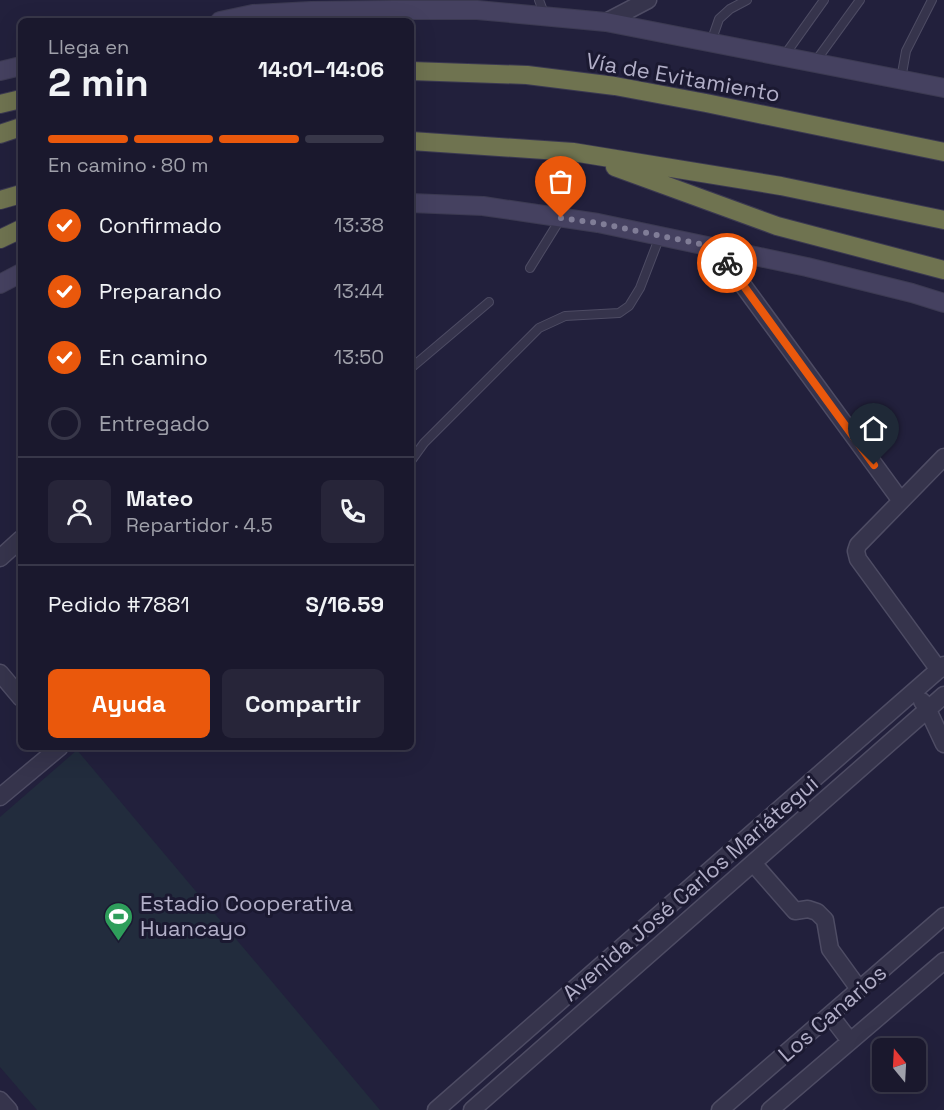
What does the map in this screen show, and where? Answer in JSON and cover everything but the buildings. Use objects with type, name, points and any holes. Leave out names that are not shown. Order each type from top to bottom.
[{"type":"highway","name":"Vía de Evitamiento","points":[[414,71],[527,75],[615,86],[944,152]]},
{"type":"highway","points":[[0,104],[18,100]]},
{"type":"highway","points":[[0,134],[18,128]]},
{"type":"highway","points":[[414,141],[573,152],[781,186],[944,220]]},
{"type":"highway","points":[[573,152],[777,226],[944,270]]},
{"type":"highway","points":[[0,200],[18,195]]},
{"type":"highway","points":[[0,239],[18,230]]},
{"type":"street","points":[[606,22],[637,3]]},
{"type":"street","points":[[234,18],[253,14],[390,5],[477,10],[542,8],[944,88]]},
{"type":"street","points":[[0,71],[18,67]]},
{"type":"street","points":[[414,203],[483,206],[598,223],[817,269],[944,303]]},
{"type":"street","points":[[715,247],[901,501]]},
{"type":"street","points":[[0,284],[18,275]]},
{"type":"street","points":[[941,668],[858,559],[856,551],[858,545],[944,457]]},
{"type":"street","points":[[0,558],[18,541]]},
{"type":"street","name":"Avenida José Carlos Mariátegui","points":[[436,1110],[941,668]]},
{"type":"street","points":[[0,673],[18,694]]},
{"type":"street","points":[[915,691],[928,710],[944,744]]},
{"type":"street","name":"Avenida José Carlos Mariátegui","points":[[472,1110],[944,695]]},
{"type":"street","points":[[0,797],[56,750]]},
{"type":"street","points":[[753,863],[795,911],[808,909],[817,912],[825,920],[830,949],[859,989]]},
{"type":"street","name":"Los Canarios","points":[[720,1110],[944,916]]},
{"type":"street","points":[[770,1110],[944,961]]},
{"type":"street","points":[[830,1015],[850,1041]]},
{"type":"street","points":[[0,1100],[9,1110]]},
{"type":"lane","points":[[711,42],[718,19],[747,0]]},
{"type":"lane","points":[[784,57],[824,0]]},
{"type":"lane","points":[[815,63],[860,0]]},
{"type":"lane","points":[[901,79],[906,51],[932,0]]},
{"type":"lane","points":[[530,268],[561,218]]},
{"type":"lane","points":[[414,457],[424,442],[539,328],[565,316],[620,313],[629,306],[640,288],[660,236]]},
{"type":"lane","points":[[414,365],[489,302]]},
{"type":"shaded area","name":"Estadio Cooperativa Huancayo","points":[[77,750],[380,1110],[37,1110],[0,1067],[0,817]]},
{"type":"way so far","points":[[561,218],[598,223],[715,247],[727,263]]},
{"type":"place","name":"Estadio Cooperativa Huancayo","points":[[119,942]]},
{"type":"route","points":[[727,263],[874,465]]}]
